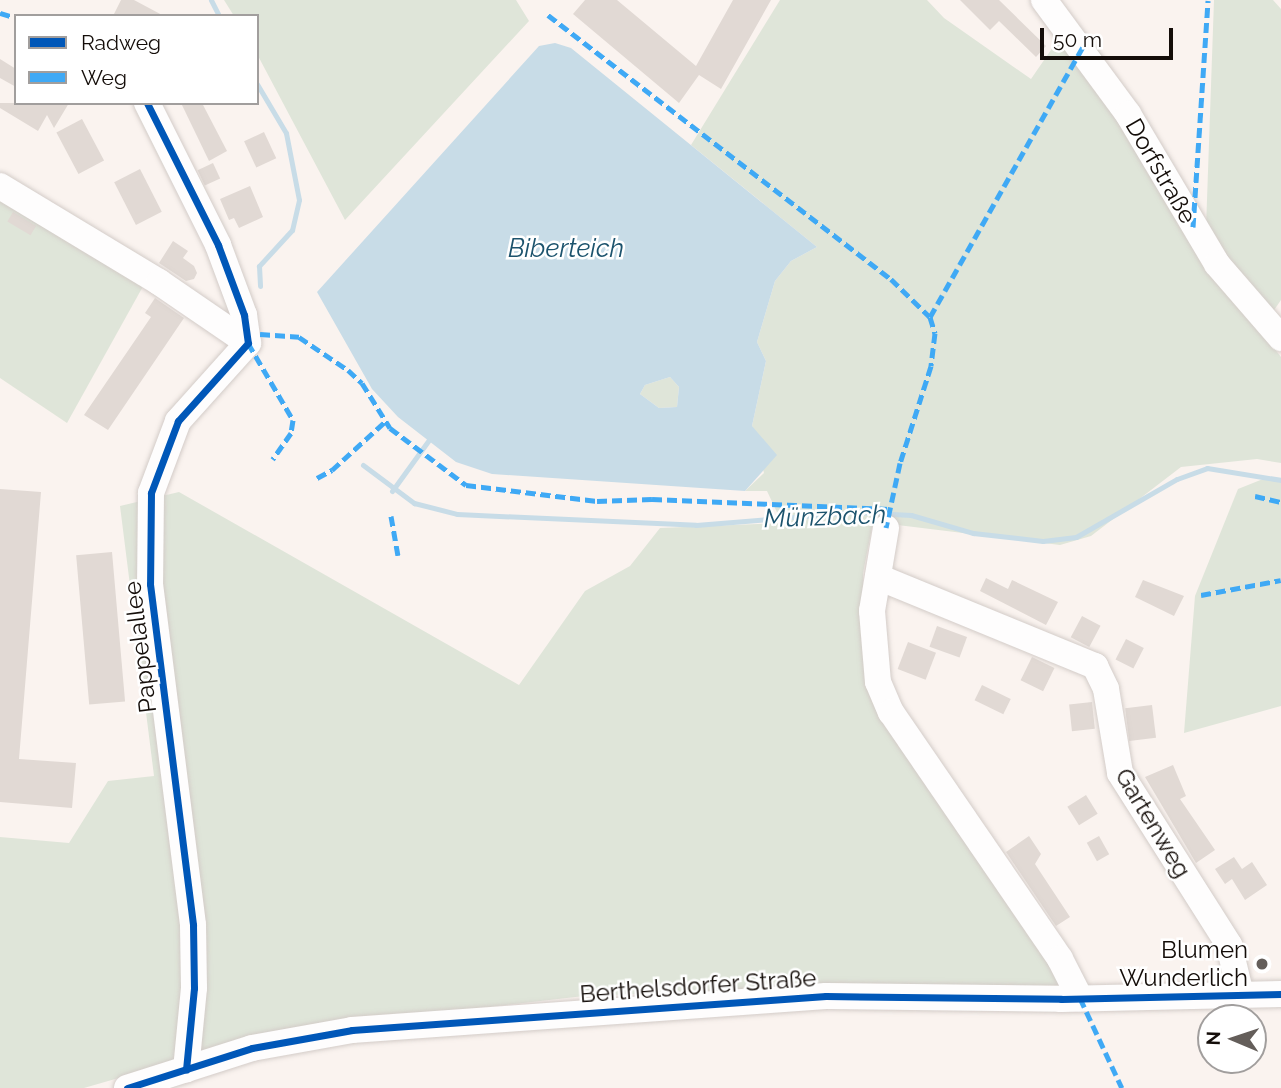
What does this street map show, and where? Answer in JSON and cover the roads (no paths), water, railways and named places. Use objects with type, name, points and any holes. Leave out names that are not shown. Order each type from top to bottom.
[{"type":"street","name":"Dorfstraße","points":[[1044,0],[1128,114],[1237,293],[1281,338]]},
{"type":"street","points":[[148,105],[218,245],[244,316],[248,343]]},
{"type":"street","points":[[0,186],[159,282],[248,343]]},
{"type":"street","name":"Pappelallee","points":[[186,1070],[194,988],[193,925],[150,584],[151,493],[178,421],[248,343]]},
{"type":"street","points":[[886,528],[878,577],[872,648],[878,682],[891,712],[1060,959],[1080,998]]},
{"type":"street","name":"Gartenweg","points":[[878,577],[1095,666],[1106,689],[1120,773],[1229,945],[1241,995]]},
{"type":"street","name":"Berthelsdorfer Straße","points":[[127,1088],[252,1048],[352,1030],[827,996],[1080,998],[1281,994]]},
{"type":"water","name":"Biberteich","points":[[555,43],[571,48],[817,247],[791,261],[775,281],[757,342],[766,361],[752,426],[777,455],[745,491],[492,474],[456,462],[398,417],[372,389],[317,292],[539,46]],"holes":[[[670,377],[679,387],[677,407],[659,408],[640,394],[645,385]]]},
{"type":"waterway","name":"Münzbach","points":[[211,0],[218,14]]},
{"type":"waterway","name":"Münzbach","points":[[259,87],[286,133],[299,200],[292,230],[259,266],[260,286]]},
{"type":"waterway","points":[[392,491],[428,441]]},
{"type":"waterway","name":"Münzbach","points":[[363,465],[414,503],[457,514],[696,525],[854,512],[911,515],[973,533],[1043,541],[1076,537],[1177,479],[1207,468],[1281,480]]},
{"type":"place","name":"Blumen Wunderlich","points":[[1262,964]]}]
